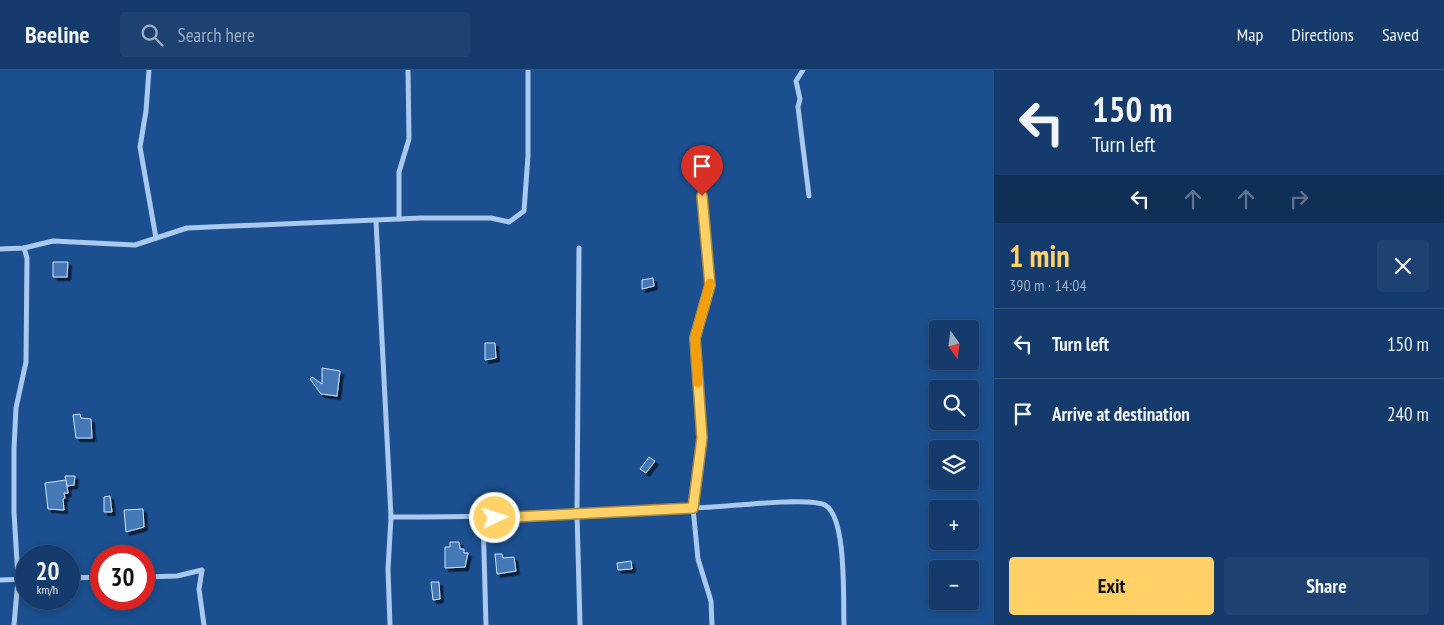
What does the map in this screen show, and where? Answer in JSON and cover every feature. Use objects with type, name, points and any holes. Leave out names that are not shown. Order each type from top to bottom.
[{"type":"street","points":[[149,70],[146,111],[140,147],[156,238]]},
{"type":"street","points":[[399,219],[399,172],[409,139],[408,70]]},
{"type":"street","points":[[0,249],[24,248],[53,240],[135,245],[187,228],[399,219],[491,218],[509,222],[524,211],[528,156],[528,70]]},
{"type":"street","points":[[803,70],[796,81],[800,99],[798,107],[809,196]]},
{"type":"street","points":[[700,178],[710,285],[695,338],[702,438],[693,508],[698,559],[711,601],[712,625]]},
{"type":"street","points":[[376,221],[391,517],[388,569],[390,625]]},
{"type":"street","points":[[16,545],[14,449],[16,408],[26,362],[27,258],[24,248]]},
{"type":"street","points":[[579,248],[577,514],[580,625]]},
{"type":"street","points":[[391,517],[577,514],[760,503],[806,502],[824,505],[834,515],[840,538],[844,625]]},
{"type":"street","points":[[483,517],[486,625]]},
{"type":"street","points":[[155,577],[177,576],[202,570],[200,589],[204,625]]},
{"type":"street","points":[[0,580],[15,579]]},
{"type":"street","points":[[14,625],[15,610]]},
{"type":"building","points":[[53,262],[68,262],[67,277],[53,277]]},
{"type":"building","points":[[653,278],[654,286],[642,289],[642,280]]},
{"type":"building","points":[[485,343],[495,343],[496,358],[485,360]]},
{"type":"building","points":[[322,368],[340,371],[337,396],[321,394],[310,379],[312,377],[322,384]]},
{"type":"building","points":[[80,414],[81,418],[91,419],[92,438],[76,438],[73,415]]},
{"type":"building","points":[[649,457],[655,461],[646,473],[640,469]]},
{"type":"building","points":[[65,476],[75,476],[74,485],[67,486]]},
{"type":"building","points":[[66,480],[68,493],[64,493],[64,510],[48,509],[45,483]]},
{"type":"building","points":[[110,496],[112,512],[104,512],[104,497]]},
{"type":"building","points":[[143,509],[144,527],[126,532],[124,510]]},
{"type":"building","points":[[450,542],[459,542],[460,549],[464,549],[464,553],[468,553],[465,567],[445,568],[445,547],[450,547]]},
{"type":"building","points":[[495,554],[502,554],[503,558],[514,557],[516,571],[497,574]]},
{"type":"building","points":[[631,561],[632,569],[618,570],[617,563]]},
{"type":"building","points":[[431,582],[439,582],[440,599],[433,600]]},
{"type":"slow traffic","points":[[698,383],[695,338],[710,283]]},
{"type":"route","points":[[495,518],[693,508],[702,438],[695,338],[710,285],[702,196]]}]
